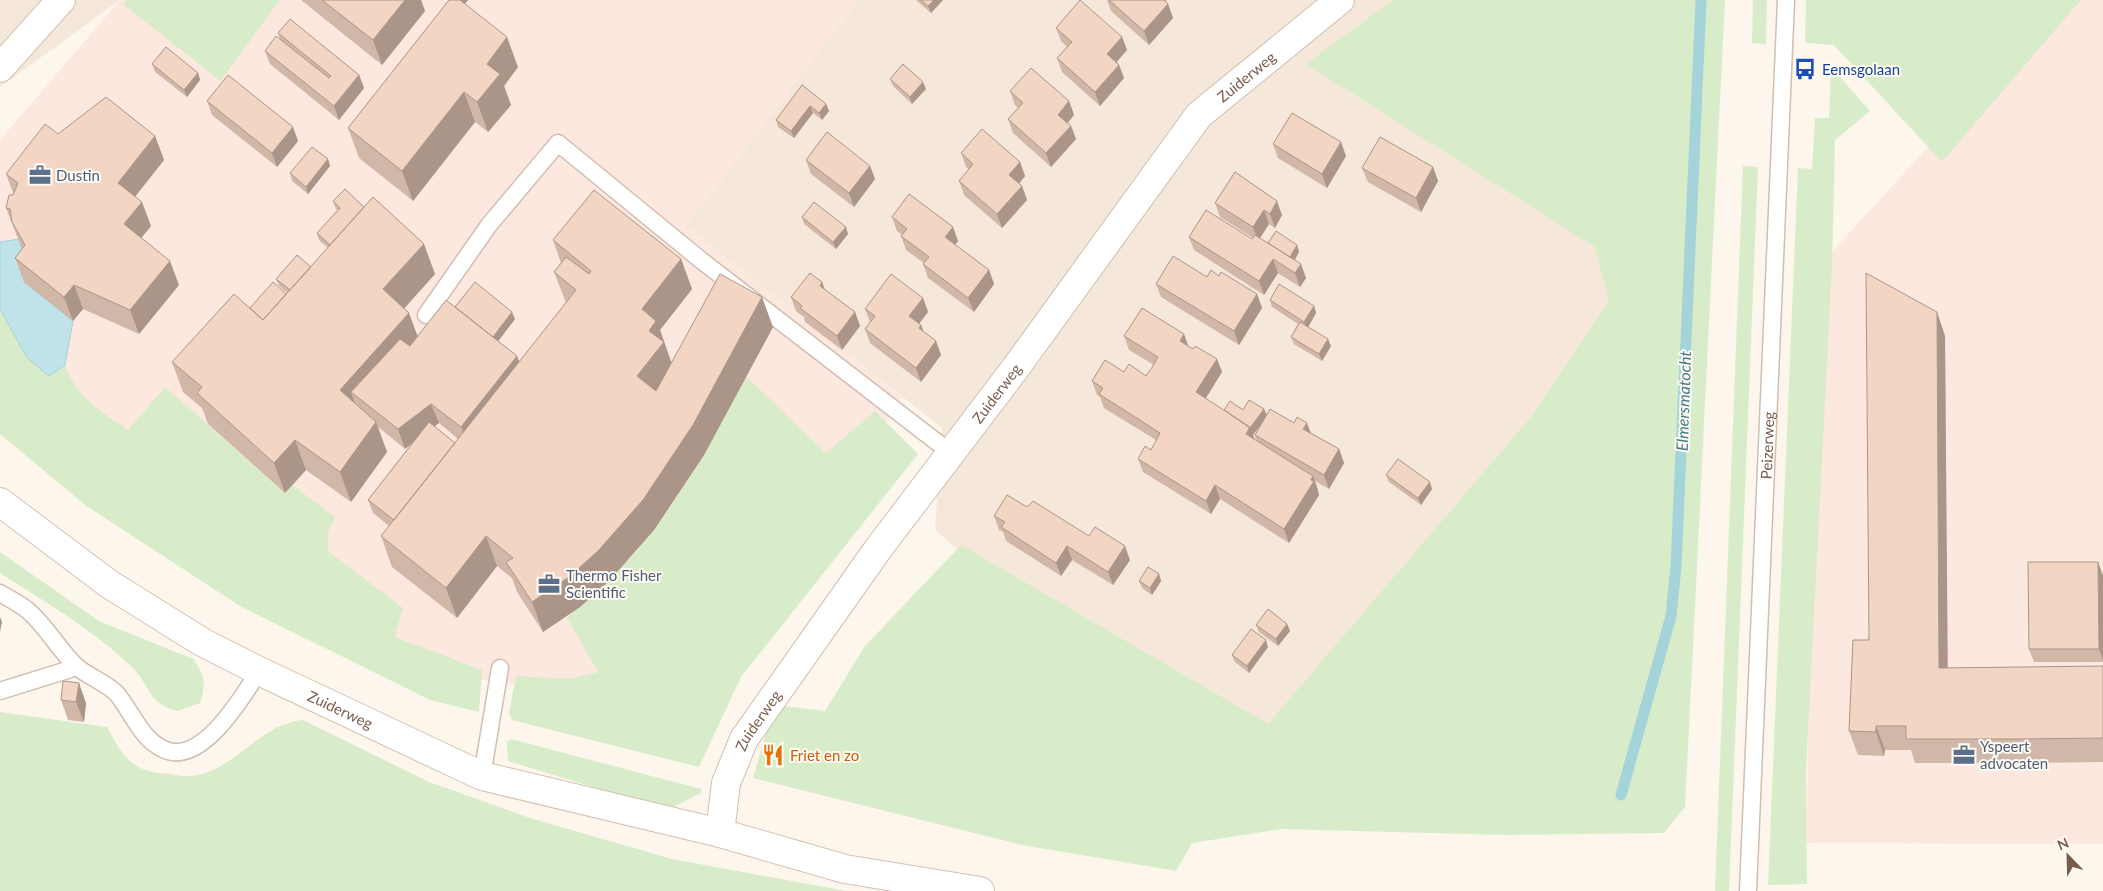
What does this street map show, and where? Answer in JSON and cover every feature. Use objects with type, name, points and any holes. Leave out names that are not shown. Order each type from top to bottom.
[{"type":"street","points":[[0,68],[61,0]]},
{"type":"street","name":"Zuiderweg","points":[[720,833],[726,783],[744,739],[878,549],[951,453],[1199,115],[1340,0]]},
{"type":"street","name":"Zuiderweg","points":[[0,502],[67,554],[151,612],[259,671],[482,776],[720,833],[844,869],[980,891]]},
{"type":"lane","name":"Peizerweg","points":[[1748,891],[1786,0]]},
{"type":"lane","points":[[426,315],[489,225],[558,143],[702,261],[951,453]]},
{"type":"lane","points":[[0,593],[26,609],[77,667],[116,693],[149,738],[163,750],[180,752],[196,747],[213,733],[232,712],[259,671]]},
{"type":"lane","points":[[0,692],[77,667]]},
{"type":"lane","points":[[482,776],[500,668]]},
{"type":"shaded area","points":[[0,0],[120,0],[0,87]]},
{"type":"shaded area","points":[[120,0],[858,0],[686,226],[902,397],[882,426],[630,676],[565,693],[471,678],[283,592],[0,337],[0,140]]},
{"type":"shaded area","points":[[858,0],[1542,0],[1685,338],[1303,770],[1035,614],[935,530],[942,428],[686,226]]},
{"type":"shaded area","points":[[2063,0],[2103,0],[2103,844],[1806,843],[1818,267]]},
{"type":"green space","points":[[126,0],[280,0],[220,81],[123,4]]},
{"type":"green space","points":[[1393,0],[1725,0],[1685,807],[1664,833],[1506,835],[1282,829],[1192,843],[1176,871],[1022,845],[753,778],[766,733],[784,706],[825,711],[865,646],[961,545],[1268,724],[1531,417],[1609,301],[1595,247],[1306,64]]},
{"type":"green space","points":[[1753,0],[1767,0],[1766,44],[1752,43]]},
{"type":"green space","points":[[1806,0],[2081,0],[1942,162],[1834,45],[1805,43]]},
{"type":"green space","points":[[1831,67],[1870,111],[1835,140],[1832,266],[1806,772],[1807,884],[1768,885],[1798,168],[1812,169],[1815,118],[1829,118]]},
{"type":"green space","points":[[1743,166],[1758,167],[1729,891],[1715,891]]},
{"type":"green space","points":[[0,309],[27,358],[49,376],[65,365],[70,377],[83,396],[128,430],[165,387],[283,491],[291,484],[335,517],[328,532],[328,551],[403,608],[395,637],[482,670],[479,712],[430,700],[240,606],[85,505],[0,434]]},
{"type":"green space","points":[[746,376],[826,453],[875,411],[918,454],[741,677],[699,767],[512,720],[509,713],[516,676],[570,679],[598,672],[567,618],[633,555],[673,503]]},
{"type":"green space","points":[[0,552],[99,621],[193,659],[200,670],[204,685],[200,703],[178,711],[161,704],[150,693],[131,666],[116,653],[68,616],[0,573]]},
{"type":"green space","points":[[0,712],[107,727],[124,755],[137,766],[157,773],[187,776],[208,772],[235,757],[273,730],[287,723],[303,720],[429,782],[530,818],[672,859],[846,891],[0,891]]},
{"type":"green space","points":[[511,739],[701,789],[701,793],[668,810],[508,761],[507,742]]},
{"type":"water","points":[[19,239],[26,259],[24,282],[73,321],[65,365],[49,376],[27,358],[0,309],[0,242]]},
{"type":"building","points":[[322,0],[405,0],[373,40]]},
{"type":"building","points":[[449,0],[460,0],[507,37],[487,64],[500,74],[477,102],[464,92],[402,171],[348,128]]},
{"type":"building","points":[[921,0],[934,0],[928,6]]},
{"type":"building","points":[[1080,0],[1122,37],[1107,54],[1119,65],[1095,92],[1057,58],[1072,42],[1056,28]]},
{"type":"building","points":[[1109,0],[1164,0],[1168,4],[1144,31]]},
{"type":"building","points":[[290,19],[359,75],[334,106],[265,51],[276,36],[329,78],[331,76],[278,33]]},
{"type":"building","points":[[166,47],[198,73],[184,90],[152,64]]},
{"type":"building","points":[[903,64],[923,82],[910,97],[890,79]]},
{"type":"building","points":[[1031,68],[1069,101],[1058,115],[1071,126],[1046,153],[1008,119],[1023,103],[1010,91]]},
{"type":"building","points":[[228,75],[293,127],[272,153],[207,101]]},
{"type":"building","points":[[802,85],[826,104],[819,113],[810,106],[791,131],[776,120]]},
{"type":"building","points":[[106,97],[155,136],[118,183],[142,202],[124,224],[170,261],[130,310],[74,285],[64,297],[15,258],[25,245],[12,222],[10,209],[6,208],[9,195],[13,195],[18,183],[6,174],[45,124],[58,134]]},
{"type":"building","points":[[1292,113],[1341,142],[1322,174],[1273,144]]},
{"type":"building","points":[[982,129],[1020,162],[1009,175],[1022,186],[997,214],[959,181],[973,164],[961,153]]},
{"type":"building","points":[[827,132],[870,166],[849,193],[806,160]]},
{"type":"building","points":[[1380,137],[1433,167],[1416,198],[1362,168]]},
{"type":"building","points":[[312,147],[328,159],[306,187],[290,173]]},
{"type":"building","points":[[1235,172],[1277,201],[1270,214],[1264,210],[1253,227],[1215,203]]},
{"type":"building","points":[[345,189],[364,207],[330,245],[317,233],[340,208],[333,201]]},
{"type":"building","points":[[594,190],[681,259],[642,309],[656,321],[649,331],[664,342],[637,376],[656,391],[720,274],[762,297],[693,425],[643,500],[598,551],[569,577],[532,602],[506,562],[513,558],[486,536],[446,588],[381,536],[576,290],[554,272],[566,257],[589,274],[591,271],[553,240]]},
{"type":"building","points":[[909,194],[953,227],[945,237],[989,270],[968,298],[923,264],[929,257],[901,236],[907,229],[892,217]]},
{"type":"building","points":[[373,197],[424,244],[383,289],[409,313],[340,390],[376,422],[340,472],[295,440],[274,463],[197,393],[202,387],[172,362],[234,294],[263,320]]},
{"type":"building","points":[[814,202],[846,227],[833,242],[802,217]]},
{"type":"building","points":[[1206,210],[1252,239],[1255,235],[1301,264],[1295,273],[1273,259],[1259,281],[1189,237]]},
{"type":"building","points":[[1276,231],[1297,245],[1290,257],[1268,243]]},
{"type":"building","points":[[297,255],[311,267],[290,290],[276,279]]},
{"type":"building","points":[[1173,256],[1207,277],[1211,270],[1219,276],[1221,272],[1257,294],[1234,331],[1156,284]]},
{"type":"building","points":[[810,273],[822,282],[820,286],[855,312],[837,336],[800,308],[802,306],[791,297]]},
{"type":"building","points":[[1866,273],[1937,312],[1939,668],[2103,666],[2103,738],[1906,739],[1906,726],[1876,726],[1876,732],[1849,731],[1853,640],[1869,640]]},
{"type":"building","points":[[891,274],[923,298],[909,316],[921,325],[919,328],[936,341],[916,368],[865,329],[875,316],[865,309]]},
{"type":"building","points":[[273,282],[286,294],[263,320],[250,308]]},
{"type":"building","points":[[475,282],[512,312],[493,337],[455,307]]},
{"type":"building","points":[[1279,284],[1314,306],[1304,322],[1270,300]]},
{"type":"building","points":[[446,300],[517,356],[461,427],[431,404],[398,429],[351,392],[400,339],[410,346]]},
{"type":"building","points":[[1142,308],[1184,334],[1180,341],[1193,349],[1195,346],[1217,359],[1196,392],[1250,427],[1246,434],[1313,476],[1311,480],[1314,481],[1284,529],[1215,485],[1206,501],[1138,459],[1145,446],[1151,450],[1160,433],[1099,394],[1103,388],[1092,381],[1105,360],[1124,372],[1129,364],[1146,376],[1153,366],[1158,357],[1124,336]]},
{"type":"building","points":[[1300,322],[1328,339],[1319,354],[1291,337]]},
{"type":"building","points":[[1249,400],[1264,409],[1250,428],[1224,410],[1230,401],[1243,410]]},
{"type":"building","points":[[1270,409],[1294,423],[1297,417],[1307,423],[1303,429],[1339,449],[1324,475],[1255,435]]},
{"type":"building","points":[[429,422],[455,443],[394,520],[368,500]]},
{"type":"building","points":[[1398,459],[1430,482],[1418,498],[1386,475]]},
{"type":"building","points":[[1007,495],[1027,507],[1033,501],[1089,536],[1095,527],[1125,546],[1108,572],[1067,546],[1056,563],[1001,527],[1005,522],[994,516]]},
{"type":"building","points":[[2028,562],[2098,562],[2099,649],[2029,649]]},
{"type":"building","points":[[1148,567],[1159,574],[1150,588],[1139,581]]},
{"type":"building","points":[[1268,609],[1287,624],[1276,639],[1256,625]]},
{"type":"building","points":[[1251,629],[1266,640],[1247,666],[1232,655]]},
{"type":"building","points":[[63,681],[79,683],[76,702],[61,700]]},
{"type":"waterway","name":"Elmersmatocht","points":[[1621,795],[1671,616],[1676,566],[1701,0]]},
{"type":"place","name":"Eemsgolaan","points":[[1805,69]]},
{"type":"place","name":"Dustin","points":[[40,175]]},
{"type":"place","name":"Thermo Fisher Scientific","points":[[549,584]]},
{"type":"place","name":"Friet en zo","points":[[773,755]]},
{"type":"place","name":"Yspeert advocaten","points":[[1964,755]]}]
